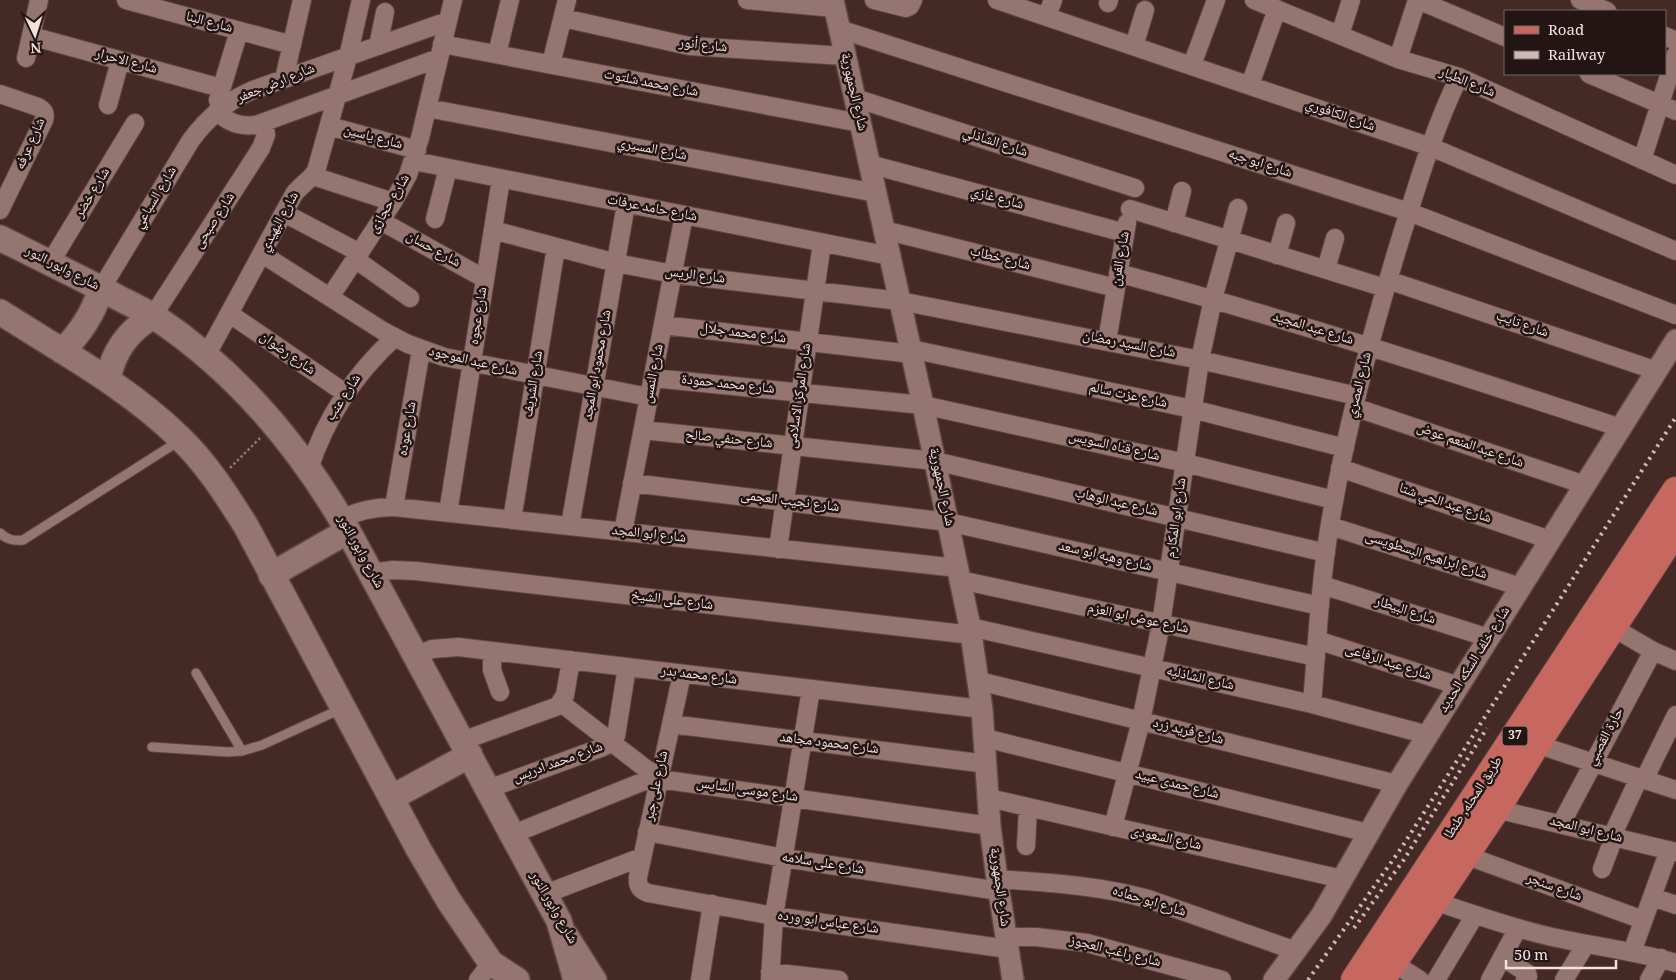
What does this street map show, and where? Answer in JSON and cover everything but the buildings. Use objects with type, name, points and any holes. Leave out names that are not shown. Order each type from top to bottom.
[{"type":"main road","name":"شارع وابور النور","points":[[0,238],[154,316],[206,356],[274,424],[309,469],[345,525],[559,921]]},
{"type":"main road","points":[[62,351],[75,338],[93,312],[101,289]]},
{"type":"main road","points":[[0,312],[108,380],[161,421],[182,439],[216,481],[246,526],[391,798],[490,974],[517,980]]},
{"type":"main road","points":[[108,380],[114,358],[126,338],[143,322],[154,316]]},
{"type":"main road","name":"طريق المحله, طنطا","points":[[1354,980],[1676,491]]},
{"type":"main road","points":[[271,575],[345,525]]},
{"type":"main road","name":"طريق المحله, طنطا","points":[[1386,971],[1496,809],[1536,744],[1676,529]]},
{"type":"main road","points":[[391,798],[466,748]]},
{"type":"main road","points":[[559,921],[576,980]]},
{"type":"street","points":[[26,58],[39,0]]},
{"type":"street","name":"شارع البنا","points":[[126,0],[292,45]]},
{"type":"street","points":[[284,79],[302,0]]},
{"type":"street","name":"شارع البهيدي","points":[[206,356],[297,190],[313,176],[318,166],[338,95],[361,0]]},
{"type":"street","name":"شارع حجازى","points":[[330,297],[381,222],[393,202],[415,156],[452,0]]},
{"type":"street","points":[[497,54],[510,0]]},
{"type":"street","points":[[552,64],[567,0]]},
{"type":"street","points":[[746,0],[834,4]]},
{"type":"street","points":[[874,0],[906,8],[910,6],[913,0]]},
{"type":"street","name":"شارع الكافوري","points":[[997,0],[1050,8],[1134,46],[1430,147],[1676,251]]},
{"type":"street","points":[[1192,65],[1216,0]]},
{"type":"street","name":"شارع الطيار","points":[[1254,0],[1285,8],[1340,35],[1398,59],[1459,78],[1676,175]]},
{"type":"street","points":[[1340,35],[1351,0]]},
{"type":"street","points":[[1398,59],[1418,0],[1504,37]]},
{"type":"street","points":[[1580,0],[1604,10]]},
{"type":"street","name":"شارع الجمهورية","points":[[834,4],[936,461],[971,631],[985,738],[990,826],[1013,980]]},
{"type":"street","points":[[1250,85],[1285,8]]},
{"type":"street","points":[[1134,46],[1145,10]]},
{"type":"street","points":[[378,46],[385,12]]},
{"type":"street","name":"شارع أنور","points":[[563,18],[689,46],[845,56]]},
{"type":"street","name":"شارع ارض جعفر","points":[[441,51],[338,95],[256,125],[239,125],[223,118],[217,111],[244,94],[448,21]]},
{"type":"street","name":"شارع ابو جبه","points":[[839,29],[1409,212],[1676,316]]},
{"type":"street","points":[[217,111],[221,88],[239,31]]},
{"type":"street","name":"شارع الاحرار","points":[[31,36],[221,88]]},
{"type":"street","name":"شارع محمد شلتوت","points":[[441,51],[497,54],[860,124]]},
{"type":"street","points":[[1642,160],[1668,108],[1676,54]]},
{"type":"street","points":[[108,104],[120,61]]},
{"type":"street","points":[[1591,75],[1668,108]]},
{"type":"street","name":"شارع المصري","points":[[1312,704],[1322,585],[1340,468],[1387,284],[1430,147],[1443,112],[1459,78]]},
{"type":"street","name":"شارع عرفه","points":[[0,94],[38,107],[44,112],[44,120],[0,210]]},
{"type":"street","name":"شارع الشاذلي","points":[[855,98],[1136,183]]},
{"type":"street","name":"شارع المسيري","points":[[427,108],[876,193]]},
{"type":"street","name":"شارع السباعي","points":[[101,289],[191,140],[217,111]]},
{"type":"street","name":"شارع صبحى","points":[[154,316],[261,148],[266,135],[264,122]]},
{"type":"street","name":"شارع خضر","points":[[50,263],[135,123]]},
{"type":"street","name":"شارع ياسين","points":[[329,126],[415,156]]},
{"type":"street","name":"شارع حامد عرفات","points":[[415,156],[448,168],[890,256]]},
{"type":"street","name":"شارع غازي","points":[[870,164],[1125,233]]},
{"type":"street","points":[[435,219],[448,168]]},
{"type":"street","points":[[313,176],[393,202]]},
{"type":"street","name":"شارع عجوه","points":[[448,513],[501,179]]},
{"type":"street","name":"شارع الفرن","points":[[1106,341],[1136,183]]},
{"type":"street","points":[[1174,223],[1182,191]]},
{"type":"street","name":"شارع محمود ابو المجد","points":[[570,526],[626,204]]},
{"type":"street","name":"شارع ابو المكارم","points":[[1113,827],[1141,721],[1161,624],[1200,360],[1213,299],[1238,208]]},
{"type":"street","name":"شارع تايب","points":[[1130,209],[1229,241],[1326,269],[1387,284],[1657,371]]},
{"type":"street","points":[[284,213],[357,256],[410,298]]},
{"type":"street","name":"شارع النمس","points":[[623,532],[684,215]]},
{"type":"street","name":"شارع حسان","points":[[381,222],[485,279]]},
{"type":"street","points":[[1277,254],[1286,223]]},
{"type":"street","name":"شارع الريس","points":[[493,230],[616,263],[673,274],[900,301]]},
{"type":"street","name":"شارع خطاب","points":[[884,230],[1117,281]]},
{"type":"street","points":[[1326,269],[1336,238]]},
{"type":"street","name":"شارع المركز الاسلامى","points":[[778,549],[822,243]]},
{"type":"street","name":"شارع الشريف","points":[[512,520],[556,247]]},
{"type":"street","name":"شارع عبد الموجود","points":[[262,254],[394,338],[421,350],[472,363],[649,397]]},
{"type":"street","name":"شارع عبد المجيد","points":[[1117,281],[1213,299],[1370,346],[1621,428]]},
{"type":"street","name":"شارع السيد رمضان","points":[[900,301],[1200,360],[1356,402]]},
{"type":"street","name":"شارع رضوان","points":[[230,314],[345,394]]},
{"type":"street","name":"شارع محمد جلال","points":[[663,325],[911,352]]},
{"type":"street","name":"شارع عنب","points":[[309,469],[324,430],[345,394],[368,364],[394,338]]},
{"type":"street","name":"شارع خلف السكه الحديد","points":[[1274,980],[1321,916],[1397,784],[1676,340]]},
{"type":"street","name":"شارع عوده","points":[[394,508],[421,350]]},
{"type":"street","name":"شارع عزت سالم","points":[[911,352],[1192,410],[1345,448]]},
{"type":"street","name":"شارع محمد حمودة","points":[[653,378],[923,405]]},
{"type":"street","name":"شارع عبد المنعم عوض","points":[[1356,402],[1585,485]]},
{"type":"street","name":"شارع قناه السويس","points":[[923,405],[1184,463],[1334,500]]},
{"type":"street","name":"شارع حنفي صالح","points":[[643,430],[936,461]]},
{"type":"street","name":"شارع عبد الوهاب","points":[[936,461],[1326,553]]},
{"type":"street","name":"شارع عبد الحي شتا","points":[[1340,468],[1550,540]]},
{"type":"street","name":"شارع نجيب العجمى","points":[[632,483],[948,522]]},
{"type":"street","name":"شارع ابو المجد","points":[[345,525],[360,511],[371,508],[394,508],[778,549],[959,574]]},
{"type":"street","name":"شارع وهبه ابو سعد","points":[[948,522],[1320,606]]},
{"type":"street","name":"شارع ابراهيم البسطويسى","points":[[1330,526],[1521,587]]},
{"type":"street","name":"شارع على الشيخ","points":[[371,573],[393,570],[416,571],[971,631]]},
{"type":"street","name":"شارع عوض ابو العزم","points":[[959,574],[1161,624],[1316,648]]},
{"type":"street","name":"شارع البيطار","points":[[1322,585],[1489,638]]},
{"type":"street","points":[[1612,627],[1653,651],[1676,661]]},
{"type":"street","name":"شارع الشاذليه","points":[[971,631],[1152,668],[1312,704],[1428,735]]},
{"type":"street","name":"شارع محمد بدر","points":[[416,656],[432,649],[449,647],[492,651],[982,709]]},
{"type":"street","name":"شارع عيد الرفاعى","points":[[1316,648],[1458,686]]},
{"type":"street","points":[[492,651],[492,670],[500,692]]},
{"type":"street","name":"حارة القصبي","points":[[1561,824],[1653,651]]},
{"type":"street","points":[[466,748],[550,710],[561,703],[565,695],[571,660]]},
{"type":"street","name":"شارع محمد ادريس","points":[[488,789],[612,742],[616,736],[627,667]]},
{"type":"street","name":"شارع على جبر","points":[[648,893],[640,889],[637,881],[682,674]]},
{"type":"street","name":"شارع فريد زرد","points":[[979,682],[1397,784]]},
{"type":"street","points":[[812,689],[774,916],[770,976],[838,980]]},
{"type":"street","points":[[561,703],[659,778]]},
{"type":"street","points":[[1602,869],[1613,837],[1676,714]]},
{"type":"street","name":"شارع محمود مجاهد","points":[[671,724],[987,764]]},
{"type":"street","name":"شارع حمدى عبيد","points":[[985,738],[1368,834]]},
{"type":"street","points":[[1536,744],[1592,764],[1676,790]]},
{"type":"street","name":"شارع موسى السايس","points":[[512,834],[642,782],[659,778],[990,826]]},
{"type":"street","name":"شارع السعودى","points":[[989,798],[1342,879]]},
{"type":"street","points":[[1026,846],[1028,807]]},
{"type":"street","name":"شارع ابو المجد","points":[[1496,809],[1672,851]]},
{"type":"street","name":"شارع على سلامه","points":[[648,832],[784,858],[998,885]]},
{"type":"street","points":[[1632,952],[1652,897],[1672,851]]},
{"type":"street","name":"شارع سنجر","points":[[1465,855],[1644,920]]},
{"type":"street","points":[[545,894],[642,857]]},
{"type":"street","name":"شارع ابو حماده","points":[[998,885],[1084,885],[1127,893],[1296,951]]},
{"type":"street","name":"شارع عباس ابو ورده","points":[[648,893],[774,916],[1007,943]]},
{"type":"street","points":[[1652,897],[1676,905]]},
{"type":"street","points":[[1434,901],[1518,928],[1586,944],[1669,960]]},
{"type":"street","points":[[700,980],[712,904]]},
{"type":"street","points":[[1436,980],[1475,915]]},
{"type":"street","name":"شارع وابور النور","points":[[559,921],[596,980]]},
{"type":"street","points":[[1490,980],[1518,928]]},
{"type":"street","name":"شارع راغب العجوز","points":[[1007,943],[1036,937],[1087,943],[1222,980]]},
{"type":"street","points":[[1564,980],[1586,944]]},
{"type":"street","points":[[1502,957],[1527,973],[1528,976],[1525,980]]},
{"type":"street","points":[[1650,980],[1669,960]]},
{"type":"street","points":[[1386,971],[1420,980]]},
{"type":"lane","points":[[0,533],[14,541],[23,540],[182,439]]},
{"type":"lane","points":[[196,673],[242,751]]},
{"type":"lane","points":[[152,747],[228,752],[253,749],[343,708]]},
{"type":"path","points":[[216,481],[274,424]]},
{"type":"railway","points":[[1308,980],[1402,847],[1676,417]]},
{"type":"railway","points":[[1354,928],[1403,861],[1487,728]]}]
